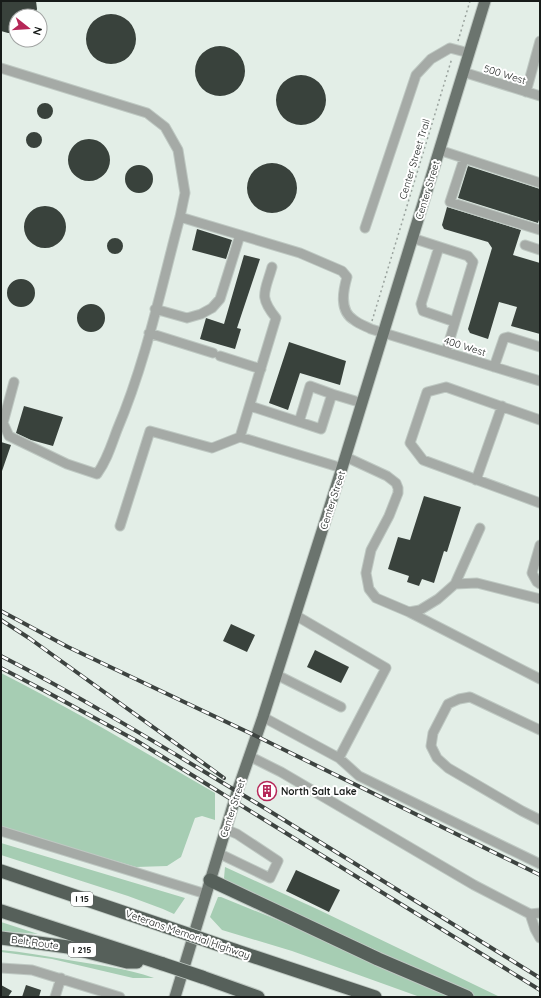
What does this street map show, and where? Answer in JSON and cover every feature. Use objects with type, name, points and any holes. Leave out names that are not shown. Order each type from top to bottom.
[{"type":"highway","name":"Veterans Memorial Highway","points":[[1,871],[375,997]]},
{"type":"highway","points":[[210,880],[378,959],[467,997]]},
{"type":"highway","points":[[1,911],[258,997]]},
{"type":"highway","name":"Belt Route","points":[[1,938],[68,947],[127,962],[163,964]]},
{"type":"main road","name":"Center Street","points":[[175,997],[225,829],[277,675],[346,457],[485,1]]},
{"type":"street","points":[[526,92],[540,41]]},
{"type":"street","points":[[365,228],[416,75],[431,59],[450,48],[469,53]]},
{"type":"street","points":[[1,68],[147,114],[165,127],[178,150],[184,193],[180,217],[140,367],[125,412],[105,463],[97,474],[67,464],[8,436],[3,424],[14,382]]},
{"type":"street","name":"500 West","points":[[463,72],[540,96]]},
{"type":"street","points":[[439,150],[540,183]]},
{"type":"street","points":[[464,159],[450,202],[540,230]]},
{"type":"street","points":[[155,309],[187,318],[201,314],[212,308],[220,299],[240,235],[180,217]]},
{"type":"street","name":"400 West","points":[[240,235],[300,253],[342,271],[347,277],[342,293],[346,312],[353,320],[371,329],[540,381]]},
{"type":"street","points":[[412,238],[468,256],[473,262],[446,352]]},
{"type":"street","points":[[525,245],[540,250]]},
{"type":"street","points":[[439,247],[421,304],[423,311],[455,322]]},
{"type":"street","points":[[240,437],[276,318],[267,307],[264,300],[264,294],[272,267]]},
{"type":"street","points":[[149,333],[261,369]]},
{"type":"street","points":[[494,367],[504,338],[508,337],[540,347]]},
{"type":"street","points":[[299,422],[310,386],[362,403]]},
{"type":"street","points":[[540,420],[446,387],[427,392],[410,442],[423,460],[540,503]]},
{"type":"street","points":[[250,406],[320,429],[332,394]]},
{"type":"street","points":[[476,480],[502,406]]},
{"type":"street","points":[[120,526],[150,431],[212,448],[240,437],[342,468]]},
{"type":"street","points":[[346,457],[387,476],[396,483],[398,488],[398,493],[389,516],[371,550],[366,573],[369,590],[376,598],[410,612],[540,679]]},
{"type":"street","points":[[410,612],[420,610],[438,599],[455,584],[480,528]]},
{"type":"street","points":[[540,545],[532,573],[537,582],[540,584]]},
{"type":"street","points":[[455,584],[477,583],[540,599]]},
{"type":"street","points":[[295,615],[386,668],[339,758]]},
{"type":"street","points":[[277,675],[341,707]]},
{"type":"street","points":[[540,730],[470,697],[459,699],[448,704],[433,733],[431,746],[436,758],[448,768],[540,820]]},
{"type":"street","points":[[263,717],[339,758],[359,776],[540,864]]},
{"type":"street","points":[[249,756],[288,776],[474,885],[530,914],[540,913]]},
{"type":"street","points":[[218,853],[270,878],[278,860],[237,834],[225,829]]},
{"type":"street","points":[[1,831],[206,894]]},
{"type":"street","points":[[530,914],[540,938]]},
{"type":"street","points":[[1,968],[28,970],[61,978],[120,997]]},
{"type":"street","points":[[55,997],[61,978]]},
{"type":"path","name":"Center Street Trail","points":[[372,320],[470,1]]},
{"type":"green space","points":[[1,673],[82,716],[215,793],[215,820],[202,816],[195,818],[181,857],[167,866],[136,867],[1,827]]},
{"type":"green space","points":[[1,843],[185,898],[174,914],[128,896],[1,855]]},
{"type":"green space","points":[[225,867],[317,909],[500,997],[473,997],[304,917],[245,892],[226,882],[224,878]]},
{"type":"green space","points":[[218,897],[337,944],[449,997],[420,997],[292,951],[222,930],[210,917]]},
{"type":"green space","points":[[1,922],[38,934],[1,931]]},
{"type":"green space","points":[[1,950],[111,967],[154,978],[133,978],[52,959],[1,952]]},
{"type":"building","points":[[1,1],[36,1],[37,8],[8,8],[8,33],[1,31]]},
{"type":"building","points":[[106,14],[116,14],[129,21],[136,34],[136,44],[129,57],[116,64],[106,64],[97,60],[90,53],[86,44],[86,34],[90,25],[97,18]]},
{"type":"building","points":[[215,46],[225,46],[238,53],[245,66],[245,76],[238,89],[225,96],[215,96],[206,92],[199,85],[195,76],[195,66],[199,57],[206,50]]},
{"type":"building","points":[[296,75],[306,75],[319,82],[326,95],[326,105],[319,118],[306,125],[296,125],[287,121],[280,114],[276,105],[276,95],[280,86],[287,79]]},
{"type":"building","points":[[45,103],[52,108],[53,111],[48,118],[45,119],[38,114],[37,111],[42,104]]},
{"type":"building","points":[[34,132],[41,137],[42,140],[37,147],[34,148],[27,143],[26,140],[31,133]]},
{"type":"building","points":[[85,139],[93,139],[101,142],[107,148],[110,160],[107,172],[101,178],[93,181],[85,181],[77,178],[71,172],[68,164],[68,156],[71,148],[77,142]]},
{"type":"building","points":[[267,163],[277,163],[290,170],[297,183],[297,193],[290,206],[277,213],[267,213],[258,209],[251,202],[247,193],[247,183],[251,174],[258,167]]},
{"type":"building","points":[[139,165],[149,169],[153,179],[149,189],[139,193],[129,189],[125,179],[129,169]]},
{"type":"building","points":[[468,166],[540,189],[540,217],[538,223],[458,198]]},
{"type":"building","points":[[41,206],[49,206],[57,209],[63,215],[66,227],[63,239],[57,245],[49,248],[41,248],[33,245],[27,239],[24,231],[24,223],[27,215],[33,209]]},
{"type":"building","points":[[447,207],[521,230],[513,255],[540,263],[540,334],[511,326],[517,307],[499,302],[488,339],[470,333],[468,329],[492,248],[488,242],[444,229],[442,225]]},
{"type":"building","points":[[197,229],[232,240],[226,259],[192,250]]},
{"type":"building","points":[[115,238],[122,243],[123,246],[118,253],[115,254],[108,249],[107,246],[112,239]]},
{"type":"building","points":[[244,255],[260,259],[237,328],[241,329],[235,349],[200,339],[206,318],[224,324]]},
{"type":"building","points":[[21,279],[31,283],[35,293],[31,303],[21,307],[11,303],[7,293],[11,283]]},
{"type":"building","points":[[91,304],[101,308],[105,318],[101,328],[91,332],[81,328],[77,318],[81,308]]},
{"type":"building","points":[[289,342],[346,361],[340,385],[300,373],[288,410],[269,403]]},
{"type":"building","points":[[24,406],[63,417],[53,446],[31,440],[16,433]]},
{"type":"building","points":[[1,442],[11,445],[2,471],[1,471]]},
{"type":"building","points":[[424,496],[461,507],[447,552],[444,551],[434,583],[422,579],[419,586],[407,582],[409,576],[388,569],[398,537],[410,540]]},
{"type":"building","points":[[231,624],[255,635],[247,652],[223,641]]},
{"type":"building","points":[[315,650],[349,667],[341,683],[307,667]]},
{"type":"building","points":[[296,870],[340,890],[329,912],[286,891]]},
{"type":"building","points":[[1,985],[12,991],[8,997],[1,997]]},
{"type":"building","points":[[26,985],[41,990],[39,997],[22,997]]},
{"type":"railway","points":[[1,611],[68,647],[256,736],[540,875]]},
{"type":"railway","points":[[1,620],[29,638],[224,778]]},
{"type":"railway","points":[[1,656],[99,709],[163,747],[540,978]]},
{"type":"railway","points":[[1,668],[137,741],[540,990]]},
{"type":"place","name":"North Salt Lake","points":[[267,791]]}]
